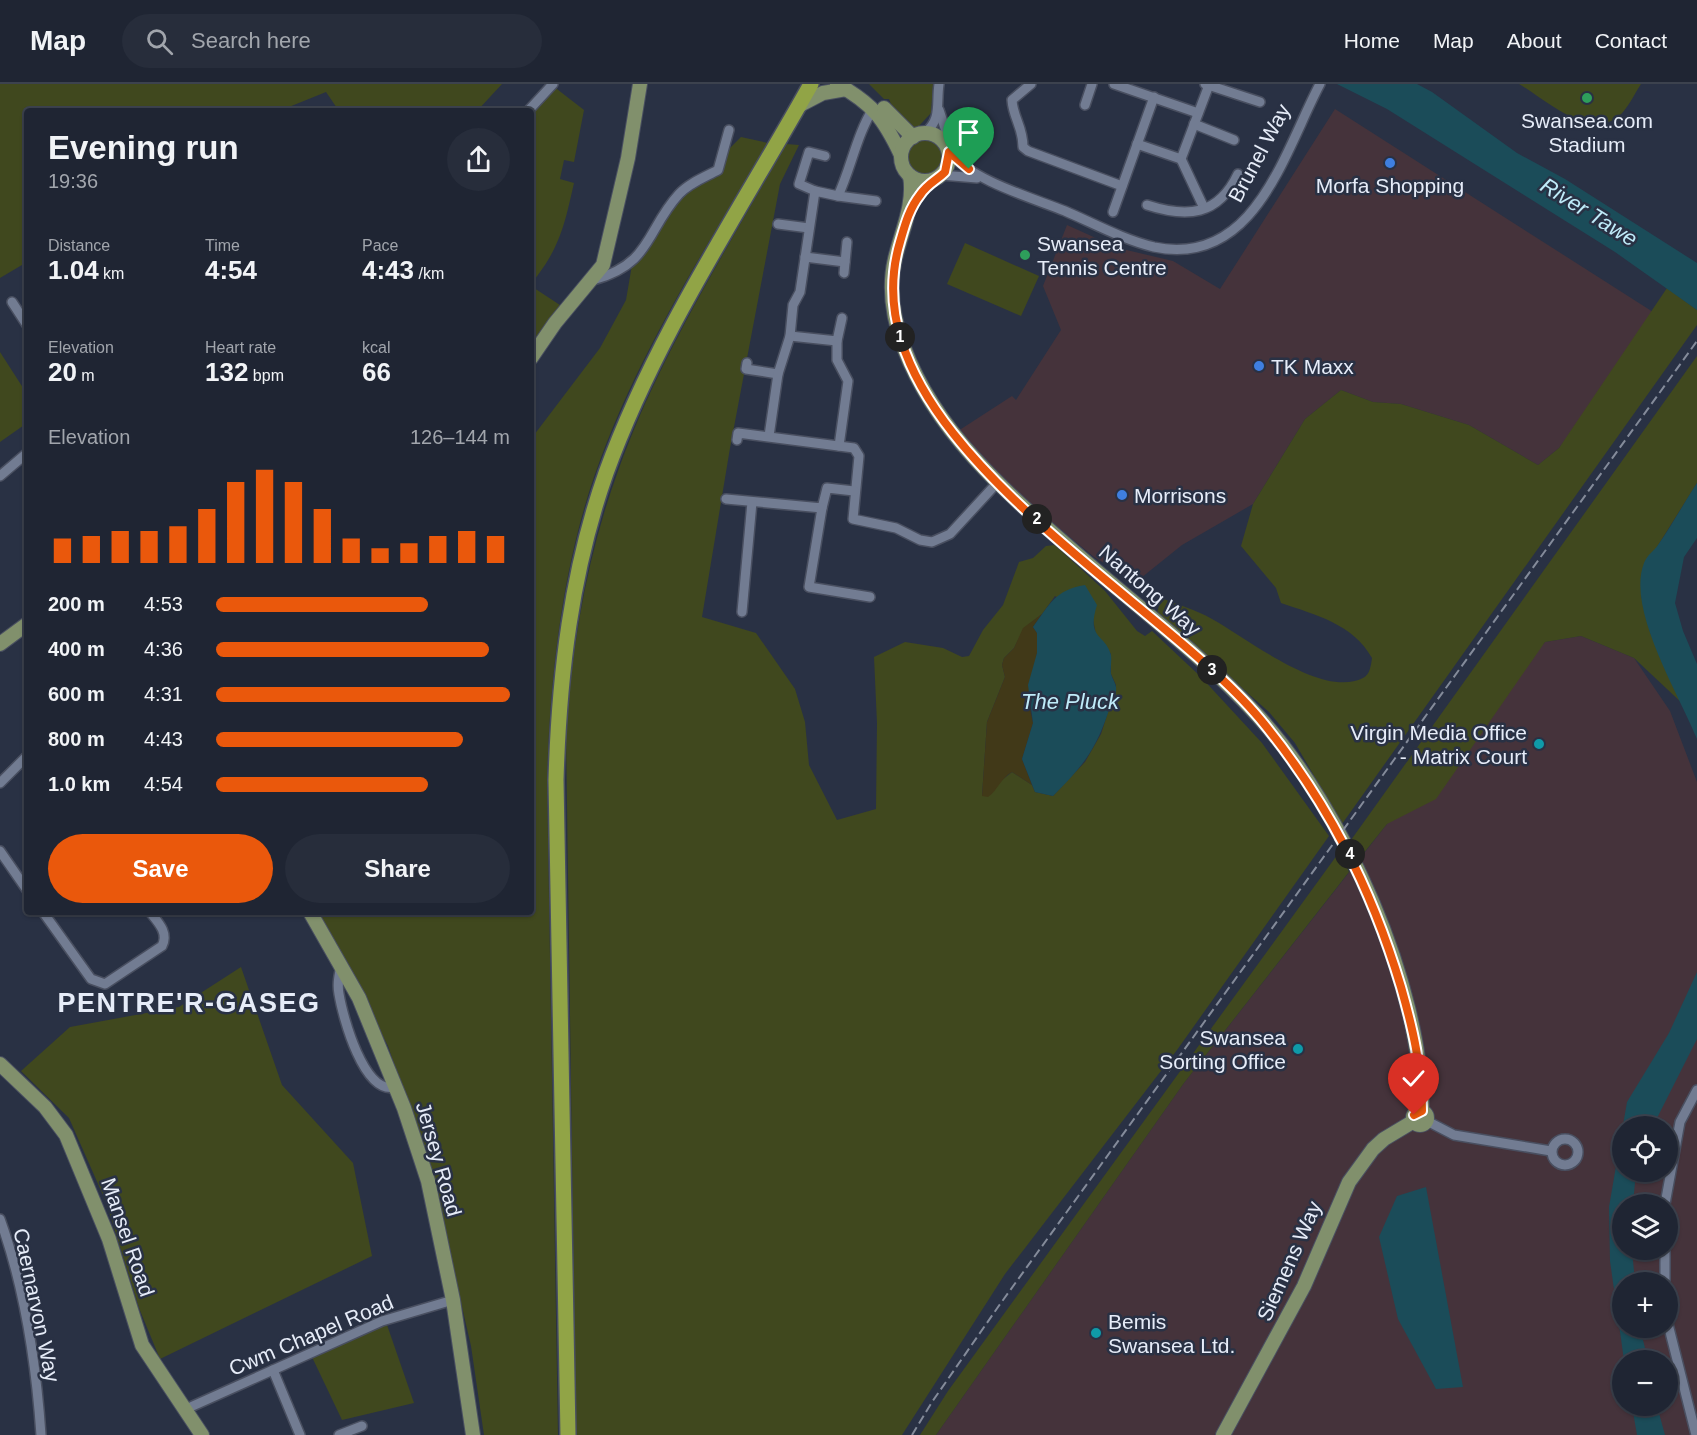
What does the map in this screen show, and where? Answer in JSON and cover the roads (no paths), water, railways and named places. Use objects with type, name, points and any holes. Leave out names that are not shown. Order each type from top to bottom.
[{"type":"main road","points":[[568,1435],[556,780],[558,708],[568,629],[591,521],[628,420],[668,335],[811,84]]},
{"type":"street","points":[[531,108],[553,84]]},
{"type":"street","points":[[534,354],[555,323],[593,280],[603,265],[611,237],[640,84]]},
{"type":"street","points":[[901,155],[907,142],[935,122],[939,110],[939,84]]},
{"type":"street","points":[[1031,84],[1012,100],[1012,110],[1022,128],[1023,147],[1028,151],[1122,186]]},
{"type":"street","points":[[1085,105],[1092,84]]},
{"type":"street","points":[[1113,84],[1198,113]]},
{"type":"street","name":"Brunel Way","points":[[948,149],[958,162],[991,181],[1152,246],[1177,248],[1208,243],[1221,238],[1249,218],[1272,182],[1320,84]]},
{"type":"street","points":[[1204,208],[1182,159],[1207,85],[1260,102]]},
{"type":"street","points":[[846,86],[873,109],[887,126],[910,177],[925,182],[937,178],[948,165],[946,131],[939,110]]},
{"type":"street","points":[[800,105],[823,93],[846,86],[882,104],[919,135],[937,136],[948,149]]},
{"type":"street","points":[[1113,212],[1154,98]]},
{"type":"street","points":[[838,196],[850,169],[865,122],[873,109]]},
{"type":"street","points":[[1194,124],[1233,140]]},
{"type":"street","points":[[593,280],[627,265],[648,245],[677,196],[687,186],[718,170],[729,130]]},
{"type":"street","points":[[1137,144],[1182,159]]},
{"type":"street","points":[[825,156],[808,152],[800,184],[815,191],[876,201]]},
{"type":"street","points":[[1148,205],[1173,213],[1204,208],[1223,196],[1238,174]]},
{"type":"street","name":"Brunel Way","points":[[937,178],[965,175],[991,181]]},
{"type":"street","name":"Nantong Way","points":[[910,177],[909,211],[892,274],[895,322],[920,384],[954,435],[997,483],[1211,670],[1258,716],[1295,765],[1344,841],[1371,896],[1392,956],[1420,1060],[1421,1118]]},
{"type":"street","name":"Nantong Way","points":[[909,211],[937,178]]},
{"type":"street","points":[[769,436],[778,374],[790,336],[793,305],[800,292],[815,191]]},
{"type":"street","points":[[778,224],[809,228]]},
{"type":"street","points":[[844,273],[847,242]]},
{"type":"street","points":[[805,256],[844,262]]},
{"type":"street","points":[[12,302],[24,320]]},
{"type":"street","points":[[839,446],[848,381],[837,360],[837,341],[842,318]]},
{"type":"street","points":[[790,336],[837,341]]},
{"type":"street","points":[[747,363],[746,369],[778,374]]},
{"type":"street","points":[[737,440],[738,433],[839,446],[857,451],[853,519],[896,528],[932,542],[950,534],[997,483]]},
{"type":"street","points":[[0,476],[24,456]]},
{"type":"street","points":[[854,491],[827,488],[809,587],[870,597]]},
{"type":"street","points":[[726,499],[822,508]]},
{"type":"street","points":[[742,612],[752,502]]},
{"type":"street","points":[[0,644],[24,626]]},
{"type":"street","points":[[0,783],[24,759]]},
{"type":"street","points":[[0,850],[24,886]]},
{"type":"street","points":[[45,915],[91,979],[105,984],[162,946],[165,941],[163,930],[152,915]]},
{"type":"street","name":"Jersey Road","points":[[312,915],[359,998],[395,1087],[428,1181],[453,1300],[473,1435]]},
{"type":"street","points":[[341,965],[339,993],[348,1032],[377,1084],[387,1089],[395,1087]]},
{"type":"street","name":"Mansel Road","points":[[0,1064],[45,1107],[66,1135],[109,1239],[142,1345],[202,1435]]},
{"type":"street","points":[[1667,1194],[1680,1122],[1697,1090]]},
{"type":"street","points":[[1421,1118],[1454,1135],[1551,1151]]},
{"type":"street","name":"Siemens Way","points":[[1223,1435],[1304,1286],[1349,1182],[1373,1149],[1384,1139],[1421,1118]]},
{"type":"street","name":"Caernarvon Way","points":[[0,1219],[8,1240],[36,1366],[41,1435]]},
{"type":"street","name":"Cwm Chapel Road","points":[[186,1409],[382,1321],[453,1300]]},
{"type":"street","points":[[1672,1338],[1696,1435]]},
{"type":"street","points":[[273,1370],[300,1435]]},
{"type":"street","points":[[339,1435],[362,1426]]},
{"type":"water","name":"River Tawe","points":[[1337,84],[1417,84],[1432,92],[1517,153],[1565,179],[1697,263],[1697,310],[1615,252],[1387,109]]},
{"type":"water","points":[[1697,483],[1697,538],[1684,557],[1675,603],[1683,631],[1697,664],[1697,739],[1648,627],[1642,604],[1640,582],[1645,560],[1663,537]]},
{"type":"water","name":"The Pluck","points":[[1085,585],[1097,605],[1094,616],[1095,630],[1111,655],[1111,674],[1116,694],[1093,748],[1080,767],[1053,796],[1035,792],[1022,759],[1033,723],[1028,685],[1037,653],[1037,633],[1033,627],[1060,594]]},
{"type":"water","points":[[1697,972],[1697,1039],[1658,1116],[1625,1116],[1627,1102],[1669,1033]]},
{"type":"water","points":[[1613,1182],[1635,1182],[1634,1194],[1612,1194],[1612,1260],[1633,1260],[1634,1272],[1612,1272],[1612,1275],[1609,1207]]},
{"type":"water","points":[[1426,1187],[1463,1387],[1436,1389],[1398,1319],[1379,1237],[1397,1196]]},
{"type":"water","points":[[1621,1338],[1642,1338],[1646,1350],[1623,1350]]},
{"type":"water","points":[[1634,1416],[1660,1416],[1665,1435],[1637,1435]]},
{"type":"railway","points":[[912,1435],[932,1402],[998,1307],[1697,341]]},
{"type":"place","name":"Swansea.com Stadium","points":[[1587,98]]},
{"type":"place","name":"Morfa Shopping","points":[[1390,163]]},
{"type":"place","name":"Swansea Tennis Centre","points":[[1025,255]]},
{"type":"place","name":"TK Maxx","points":[[1259,366]]},
{"type":"place","name":"Morrisons","points":[[1122,495]]},
{"type":"place","name":"Virgin Media Office - Matrix Court","points":[[1539,744]]},
{"type":"place","name":"Swansea Sorting Office","points":[[1298,1049]]},
{"type":"place","name":"Bemis Swansea Ltd.","points":[[1096,1333]]},
{"type":"district","name":"PENTRE'R-GASEG","points":[[189,1003]]}]
